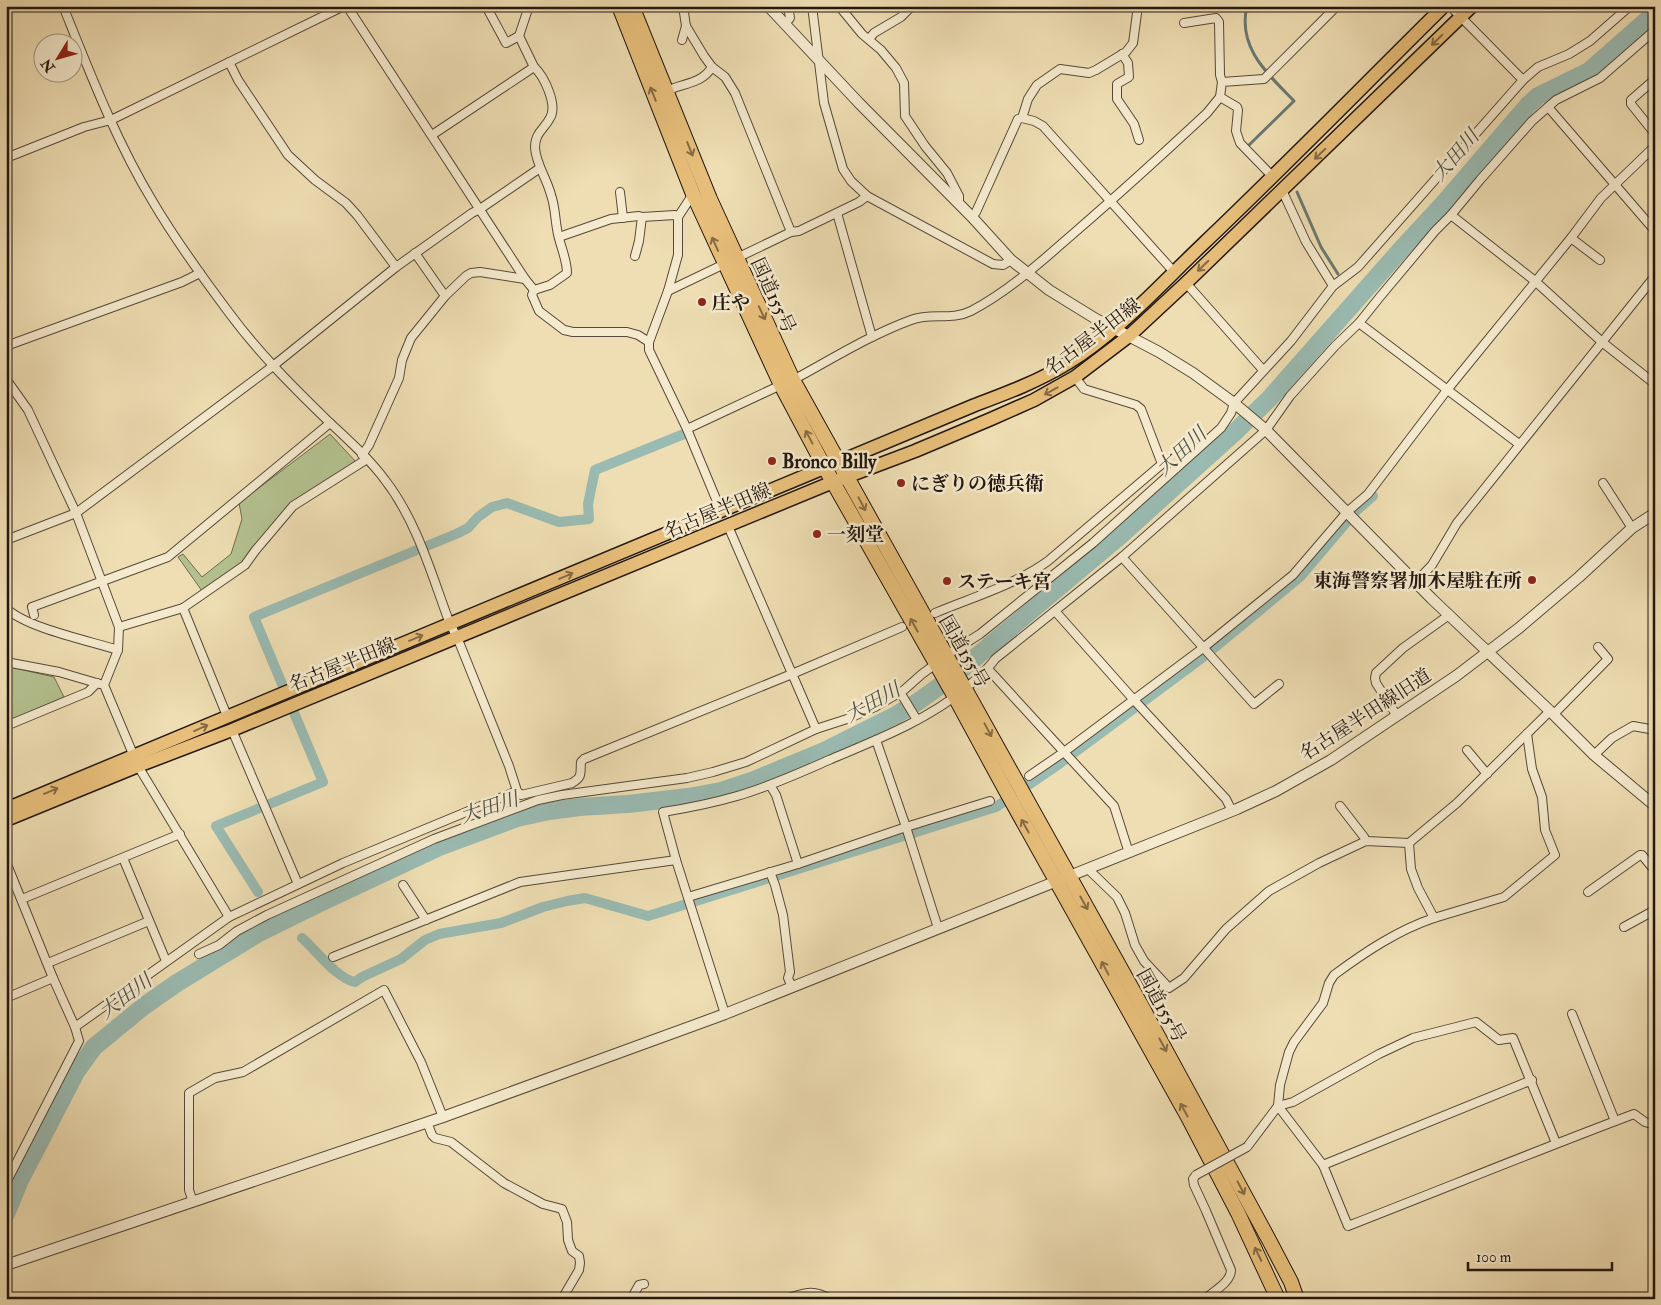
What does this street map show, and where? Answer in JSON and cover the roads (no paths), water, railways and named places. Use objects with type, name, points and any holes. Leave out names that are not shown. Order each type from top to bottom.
[{"type":"highway","name":"国道155号","points":[[619,6],[693,194],[730,260],[825,468],[942,662],[962,691],[1238,1213],[1278,1299]]},
{"type":"highway","name":"国道155号","points":[[632,6],[710,199],[730,260]]},
{"type":"highway","name":"国道155号","points":[[787,382],[839,461],[942,662]]},
{"type":"highway","name":"国道155号","points":[[1063,879],[1264,1231],[1291,1282],[1297,1299]]},
{"type":"main road","name":"名古屋半田線","points":[[6,820],[135,761],[227,716],[839,461],[975,405],[1022,388],[1069,363],[1115,328],[1174,272],[1273,177],[1444,6]]},
{"type":"main road","name":"名古屋半田線","points":[[6,809],[135,761],[232,730],[1034,400],[1075,377],[1129,336],[1472,6]]},
{"type":"street","points":[[63,6],[95,87],[152,201],[200,273],[231,315],[273,366],[385,479],[399,499],[413,527],[450,624],[509,766],[517,791],[521,795],[572,783],[581,774],[581,762],[584,759],[902,627]]},
{"type":"street","points":[[6,158],[84,127],[111,120],[346,6],[534,290]]},
{"type":"street","points":[[486,6],[506,43],[518,36],[529,6]]},
{"type":"street","points":[[683,6],[686,26],[712,67],[725,77],[735,93],[791,232]]},
{"type":"street","points":[[768,6],[819,61],[972,217],[1011,260],[1027,274],[1070,303],[1193,374],[1234,402],[1263,428],[1415,583],[1594,754],[1655,806]]},
{"type":"street","points":[[785,24],[790,18],[788,6]]},
{"type":"street","points":[[812,6],[824,103],[843,169],[851,181],[867,196],[993,264],[1003,264],[1011,260]]},
{"type":"street","points":[[839,6],[862,34],[881,50],[896,68],[904,83],[905,116],[925,146],[947,173],[958,196],[959,200],[957,202]]},
{"type":"street","points":[[869,39],[874,33],[902,17],[912,6]]},
{"type":"street","points":[[972,217],[1018,119],[1022,118],[1028,99],[1037,85],[1060,69],[1089,73],[1122,54],[1133,43],[1138,6]]},
{"type":"street","points":[[1222,82],[1264,79],[1338,6]]},
{"type":"street","points":[[1450,6],[1462,16],[1522,80]]},
{"type":"street","points":[[199,954],[219,945],[237,931],[267,915],[434,838],[538,800],[687,778],[746,762],[816,729],[875,707],[904,690],[980,634],[1093,544],[1221,428],[1231,414],[1234,402],[1291,341],[1333,286],[1358,267],[1522,80],[1538,67],[1569,54],[1590,41],[1630,6]]},
{"type":"street","points":[[687,429],[787,382],[872,337],[914,319],[958,316],[970,311],[1027,274],[1207,113],[1220,97],[1222,82],[1220,75],[1219,22],[1216,18],[1211,18],[1184,22]]},
{"type":"street","points":[[682,40],[686,26]]},
{"type":"street","points":[[725,1014],[676,860],[663,812],[728,799],[770,785],[876,740],[916,719],[962,691],[988,669],[995,659],[1122,557],[1263,428],[1290,396],[1359,323],[1532,121],[1556,100],[1600,78],[1655,30]]},
{"type":"street","points":[[518,36],[547,87],[553,112],[548,122],[541,128],[536,141],[536,157],[553,199],[567,273],[550,285],[534,290]]},
{"type":"street","points":[[1122,54],[1128,63],[1129,77],[1117,84],[1117,98],[1134,124],[1140,140]]},
{"type":"street","points":[[229,62],[238,80],[288,155],[358,215],[396,266]]},
{"type":"street","points":[[432,135],[534,66]]},
{"type":"street","points":[[666,90],[698,81],[708,74],[712,67]]},
{"type":"street","points":[[1655,79],[1632,100],[1631,104],[1655,134]]},
{"type":"street","points":[[1220,97],[1234,104],[1238,110],[1236,131],[1240,143],[1273,177]]},
{"type":"street","points":[[1548,107],[1655,231]]},
{"type":"street","points":[[1022,118],[1043,126],[1174,272]]},
{"type":"street","points":[[1029,776],[1203,648],[1293,575],[1346,512],[1368,494],[1447,390],[1602,198],[1655,146]]},
{"type":"street","points":[[6,540],[76,513],[273,366],[396,266],[540,168]]},
{"type":"street","points":[[1282,190],[1306,242],[1333,286]]},
{"type":"street","points":[[620,192],[623,218]]},
{"type":"street","points":[[693,194],[678,217],[678,255],[668,291],[649,342],[649,350],[653,362],[687,429],[721,511]]},
{"type":"street","points":[[668,291],[730,260],[837,213],[867,196]]},
{"type":"street","points":[[837,213],[872,337]]},
{"type":"street","points":[[559,237],[611,219],[639,216],[678,217]]},
{"type":"street","points":[[1451,216],[1534,281],[1602,342],[1651,382],[1655,373]]},
{"type":"street","points":[[635,256],[642,217]]},
{"type":"street","points":[[1571,238],[1600,260]]},
{"type":"street","points":[[415,253],[445,296]]},
{"type":"street","points":[[119,627],[183,608],[245,565],[293,506],[364,457],[399,378],[402,360],[411,338],[445,296],[466,276],[471,273],[480,272],[525,279]]},
{"type":"street","points":[[6,346],[182,282],[200,273]]},
{"type":"street","points":[[1415,583],[1432,565],[1456,523],[1655,276]]},
{"type":"street","points":[[1186,283],[1263,370]]},
{"type":"street","points":[[534,290],[532,295],[536,308],[564,330],[573,332],[627,332],[638,335],[649,342]]},
{"type":"street","points":[[1359,323],[1519,444]]},
{"type":"street","points":[[935,613],[1017,580],[1048,562],[1162,464],[1141,409],[1136,405],[1084,389],[1075,377]]},
{"type":"street","points":[[6,379],[28,410],[76,513],[119,627],[118,650],[101,684],[88,692],[6,726]]},
{"type":"street","points":[[34,615],[32,606],[168,557],[330,423]]},
{"type":"street","points":[[1603,483],[1632,528]]},
{"type":"street","name":"名古屋半田線旧道","points":[[6,1265],[443,1117],[725,1014],[1129,853],[1276,791],[1310,772],[1456,676],[1519,628],[1579,577],[1632,528],[1655,512]]},
{"type":"street","points":[[728,526],[816,729]]},
{"type":"street","points":[[1122,557],[1254,704],[1279,684]]},
{"type":"street","points":[[6,608],[13,615],[48,629],[118,650]]},
{"type":"street","points":[[183,608],[227,716]]},
{"type":"street","points":[[1055,611],[1226,799],[1232,811]]},
{"type":"street","points":[[1397,716],[1376,683],[1374,678],[1376,674],[1403,648],[1449,615]]},
{"type":"street","points":[[1088,869],[1117,897],[1125,913],[1135,945],[1144,961],[1169,988],[1184,978],[1226,928],[1269,891],[1319,863],[1366,841],[1409,843],[1458,803],[1527,734],[1552,713],[1608,659],[1598,647]]},
{"type":"street","points":[[6,662],[59,672],[101,684]]},
{"type":"street","points":[[988,669],[1114,806],[1129,853]]},
{"type":"street","points":[[101,684],[135,761],[230,917]]},
{"type":"street","points":[[904,696],[916,719]]},
{"type":"street","points":[[1594,754],[1612,738],[1633,726],[1655,730]]},
{"type":"street","points":[[232,730],[298,884]]},
{"type":"street","points":[[1205,1299],[1228,1280],[1231,1270],[1193,1179],[1196,1175],[1247,1147],[1278,1106],[1280,1086],[1289,1052],[1294,1042],[1323,1003],[1329,983],[1334,975],[1387,939],[1421,922],[1504,897],[1555,855],[1545,830],[1542,797],[1532,769],[1527,734]]},
{"type":"street","points":[[876,740],[938,928]]},
{"type":"street","points":[[1467,750],[1487,774]]},
{"type":"street","points":[[770,785],[776,795],[798,864]]},
{"type":"street","points":[[75,1027],[230,917],[343,862],[517,791]]},
{"type":"street","points":[[688,897],[798,864],[990,801]]},
{"type":"street","points":[[1340,806],[1366,841]]},
{"type":"street","points":[[22,899],[180,834]]},
{"type":"street","points":[[1409,843],[1411,870],[1434,918]]},
{"type":"street","points":[[1588,892],[1640,855],[1655,870]]},
{"type":"street","points":[[123,858],[166,961]]},
{"type":"street","points":[[333,957],[520,882],[676,860]]},
{"type":"street","points":[[6,1183],[79,1041],[75,1027],[7,865]]},
{"type":"street","points":[[770,872],[783,915],[790,972],[788,978],[792,987]]},
{"type":"street","points":[[403,885],[426,920]]},
{"type":"street","points":[[1624,928],[1655,910]]},
{"type":"street","points":[[48,963],[149,921]]},
{"type":"street","points":[[6,998],[54,978]]},
{"type":"street","points":[[193,1202],[189,1190],[189,1093],[215,1078],[243,1072],[384,990],[421,1062],[443,1117]]},
{"type":"street","points":[[1572,1014],[1615,1121]]},
{"type":"street","points":[[1278,1106],[1293,1102],[1379,1054],[1413,1038],[1476,1022],[1498,1040],[1514,1038],[1556,1143]]},
{"type":"street","points":[[1323,1165],[1532,1080]]},
{"type":"street","points":[[1278,1106],[1323,1165],[1348,1226],[1634,1114],[1645,1122],[1655,1125]]},
{"type":"street","points":[[427,1122],[435,1138],[451,1142],[504,1183],[543,1204],[562,1209],[567,1222],[568,1240],[572,1251],[579,1256],[580,1263],[579,1270],[562,1299]]},
{"type":"street","points":[[635,1299],[634,1294],[639,1285],[644,1284]]},
{"type":"street","points":[[784,1299],[814,1292],[830,1299]]},
{"type":"waterway","points":[[1247,6],[1246,35],[1251,47],[1265,70],[1294,101],[1248,146]]},
{"type":"waterway","name":"大田川","points":[[6,1214],[20,1180],[76,1072],[94,1047],[144,1006],[177,983],[257,934],[439,847],[517,818],[580,807],[688,797],[721,791],[754,780],[824,751],[896,715],[951,678],[1121,535],[1269,399],[1442,205],[1528,105],[1538,96],[1589,71],[1655,13]]},
{"type":"waterway","points":[[1297,192],[1321,247],[1338,274]]},
{"type":"waterway","points":[[258,892],[216,826],[323,782],[254,617],[456,534],[468,528],[478,517],[492,507],[507,503],[559,522],[589,519],[588,504],[595,470],[684,434]]},
{"type":"waterway","points":[[302,938],[341,976],[355,982],[401,959],[425,940],[439,934],[501,923],[543,907],[585,898],[648,916],[996,807],[1059,764],[1202,658],[1300,577],[1356,511],[1373,496]]},
{"type":"place","name":"庄や","points":[[702,302]]},
{"type":"place","name":"Bronco Billy","points":[[772,461]]},
{"type":"place","name":"にぎりの徳兵衛","points":[[901,483]]},
{"type":"place","name":"一刻堂","points":[[817,534]]},
{"type":"place","name":"東海警察署加木屋駐在所","points":[[1532,580]]},
{"type":"place","name":"ステーキ宮","points":[[947,581]]}]
